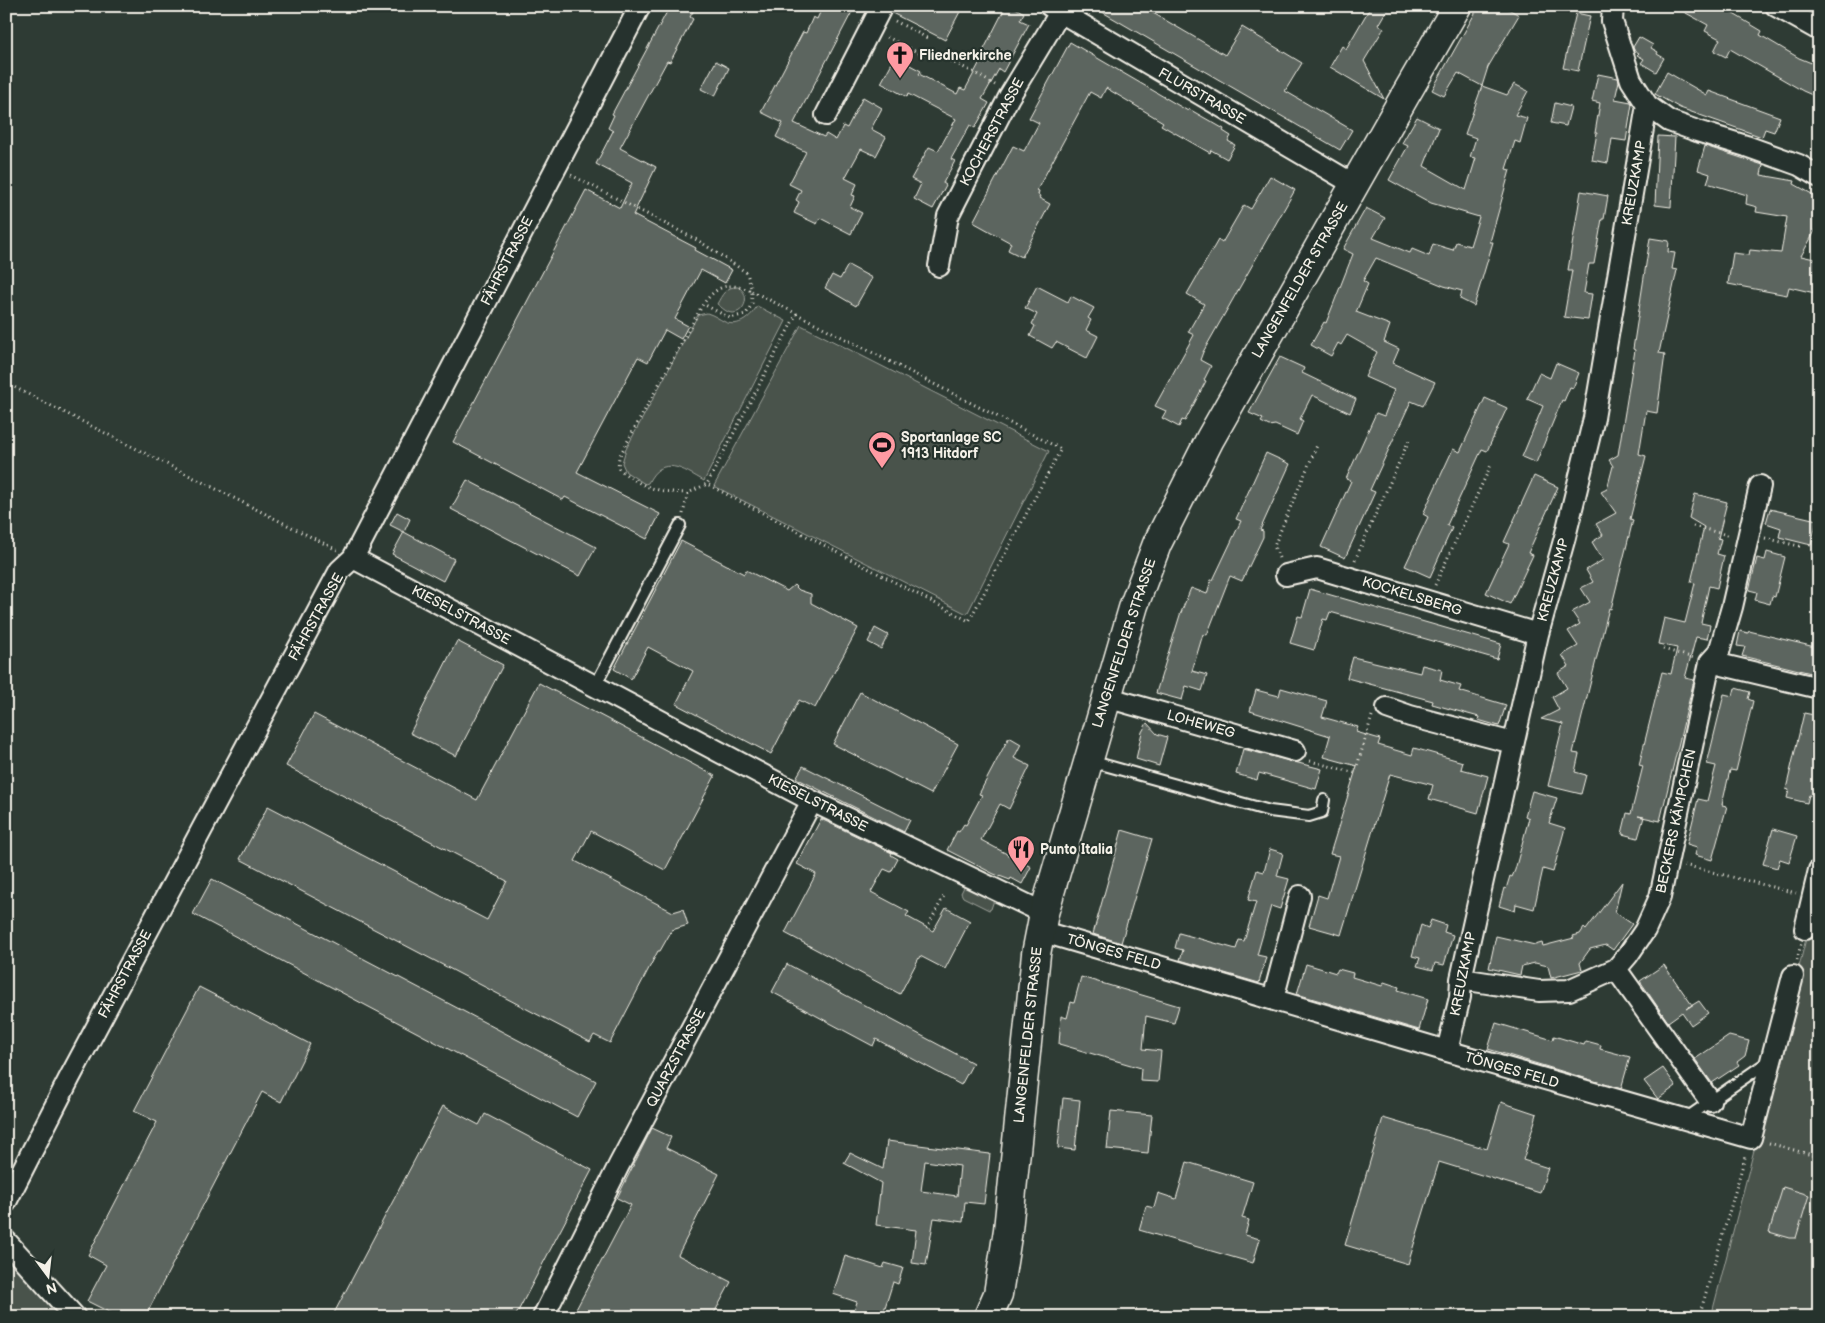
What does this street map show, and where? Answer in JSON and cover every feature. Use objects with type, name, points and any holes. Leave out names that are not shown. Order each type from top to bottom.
[{"type":"street","name":"FÄHRSTRASSE","points":[[6,1202],[70,1077],[340,570],[353,558],[640,6]]},
{"type":"street","name":"LANGENFELDER STRASSE","points":[[988,1317],[998,1294],[1008,1230],[1036,954],[1042,922],[1087,760],[1134,605],[1157,544],[1210,439],[1458,6]]},
{"type":"street","points":[[1613,6],[1612,21],[1631,80],[1647,105],[1669,121],[1799,165],[1819,177]]},
{"type":"street","points":[[1776,6],[1819,30]]},
{"type":"street","name":"FLURSTRASSE","points":[[1058,8],[1355,185]]},
{"type":"street","name":"KOCHERSTRASSE","points":[[939,266],[948,216],[1009,97],[1058,8]]},
{"type":"street","points":[[826,115],[878,16]]},
{"type":"street","name":"KREUZKAMP","points":[[1447,1051],[1460,998],[1461,979],[1538,634],[1565,537],[1594,418],[1647,105]]},
{"type":"street","name":"BECKERS KÄMPCHEN","points":[[1461,979],[1540,991],[1569,990],[1616,969],[1628,955],[1651,918],[1660,897],[1710,662],[1719,652],[1760,486]]},
{"type":"street","name":"KIESELSTRASSE","points":[[353,558],[1042,922]]},
{"type":"street","name":"KOCKELSBERG","points":[[1286,575],[1317,568],[1538,634]]},
{"type":"street","points":[[1710,662],[1819,688]]},
{"type":"street","name":"LOHEWEG","points":[[1106,697],[1295,752]]},
{"type":"street","points":[[1387,708],[1410,716],[1513,743]]},
{"type":"street","name":"QUARZSTRASSE","points":[[543,1317],[619,1165],[812,801]]},
{"type":"street","points":[[1805,929],[1819,870]]},
{"type":"street","points":[[1273,999],[1300,896]]},
{"type":"street","name":"TÖNGES FELD","points":[[1042,922],[1273,999],[1751,1138]]},
{"type":"street","points":[[1616,969],[1710,1101]]},
{"type":"street","points":[[1751,1138],[1793,976]]},
{"type":"street","points":[[6,1241],[75,1317]]},
{"type":"lane","points":[[595,686],[680,525]]},
{"type":"lane","points":[[1087,760],[1270,810],[1309,816],[1322,812],[1324,800]]},
{"type":"lane","points":[[1685,1119],[1770,1060]]},
{"type":"path","points":[[878,16],[927,57],[936,54],[973,72],[995,85],[1009,97]]},
{"type":"path","points":[[878,16],[929,39]]},
{"type":"path","points":[[555,167],[699,241],[747,273],[752,291],[752,304],[746,314],[730,318],[703,304]]},
{"type":"path","points":[[707,484],[969,621],[1061,449],[797,313],[752,291],[734,285],[714,291],[703,304],[619,457],[618,468],[633,480],[662,492],[688,494],[707,484],[797,313]]},
{"type":"path","points":[[6,383],[353,558]]},
{"type":"path","points":[[1347,577],[1410,438]]},
{"type":"path","points":[[1286,575],[1274,546],[1318,444]]},
{"type":"path","points":[[1427,601],[1491,465]]},
{"type":"path","points":[[680,525],[688,494]]},
{"type":"path","points":[[1693,526],[1803,548]]},
{"type":"path","points":[[1663,649],[1710,662]]},
{"type":"path","points":[[1295,752],[1303,760],[1355,773],[1372,717],[1387,708]]},
{"type":"path","points":[[1668,861],[1812,897]]},
{"type":"path","points":[[929,924],[944,896]]},
{"type":"path","points":[[1793,976],[1805,929]]},
{"type":"path","points":[[1699,1317],[1751,1138],[1819,1157]]},
{"type":"shaded area","points":[[738,287],[745,295],[742,309],[738,312],[728,312],[717,304],[727,290]]},
{"type":"shaded area","points":[[757,306],[786,321],[704,481],[681,469],[666,466],[654,474],[648,483],[645,484],[626,472],[622,463],[626,449],[698,315],[707,313],[725,322],[735,324],[748,317]]},
{"type":"shaded area","name":"Sportanlage SC 1913 Hitdorf","points":[[801,325],[1049,451],[967,614],[714,486]]},
{"type":"shaded area","points":[[965,885],[994,900],[991,909],[989,910],[963,897],[961,893]]},
{"type":"shaded area","points":[[1816,898],[1819,899],[1819,1317],[1711,1317],[1755,1146]]},
{"type":"shaded area","points":[[6,1253],[67,1317],[6,1317]]},
{"type":"building","points":[[670,6],[696,6],[690,17],[693,19],[670,62],[667,61],[620,148],[656,167],[633,215],[696,248],[695,250],[732,270],[725,283],[701,270],[675,319],[688,326],[681,339],[665,330],[648,362],[638,357],[577,472],[660,514],[647,539],[565,497],[563,500],[453,442],[586,190],[620,208],[632,183],[596,164],[613,131],[608,128],[614,115],[612,114]]},
{"type":"building","points":[[823,6],[855,6],[794,123],[824,137],[826,134],[836,140],[843,126],[847,128],[863,97],[882,108],[871,129],[886,137],[876,156],[861,149],[845,178],[857,184],[852,195],[855,196],[850,207],[862,213],[851,234],[820,218],[817,224],[794,213],[799,202],[796,200],[801,190],[789,184],[806,152],[776,137],[783,123],[761,112],[803,32],[806,33],[813,17],[817,19]]},
{"type":"building","points":[[894,6],[963,6],[945,40],[892,13]]},
{"type":"building","points":[[1006,6],[1012,6],[1024,13],[1020,20],[1029,24],[1003,72],[999,69],[982,99],[989,103],[975,128],[970,125],[951,159],[955,161],[943,183],[946,185],[933,209],[914,199],[921,184],[911,179],[929,147],[938,151],[956,119],[908,94],[907,97],[881,83],[895,57],[921,71],[919,74],[957,94],[960,88],[965,90]]},
{"type":"building","points":[[1092,6],[1141,6],[1225,55],[1242,27],[1302,63],[1285,91],[1352,130],[1340,150]]},
{"type":"building","points":[[1371,6],[1389,6],[1378,25],[1384,28],[1364,61],[1384,99],[1330,67],[1342,46],[1346,49]]},
{"type":"building","points":[[1479,6],[1503,6],[1519,15],[1488,67],[1482,86],[1458,73],[1444,96],[1432,90]]},
{"type":"building","points":[[1673,6],[1720,6],[1762,31],[1760,35],[1799,58],[1819,66],[1819,98],[1803,91],[1730,49],[1726,57],[1714,51],[1720,39],[1705,31],[1708,25]]},
{"type":"building","points":[[1576,13],[1590,16],[1578,71],[1563,68]]},
{"type":"building","points":[[1639,37],[1653,45],[1651,48],[1664,58],[1656,72],[1641,63],[1644,59],[1637,55],[1639,53],[1634,50],[1633,47]]},
{"type":"building","points":[[1070,42],[1188,111],[1189,109],[1224,129],[1223,131],[1231,136],[1228,141],[1235,145],[1227,159],[1211,150],[1210,153],[1161,125],[1163,122],[1106,88],[1101,98],[1090,92],[1037,190],[1039,191],[1039,198],[1050,204],[1022,257],[1008,250],[1011,243],[973,222],[1013,146],[1024,151],[1039,123],[1029,118]]},
{"type":"building","points":[[716,61],[729,68],[715,96],[701,89]]},
{"type":"building","points":[[1667,72],[1707,95],[1709,91],[1780,117],[1774,132],[1765,129],[1762,137],[1680,108],[1655,94]]},
{"type":"building","points":[[1598,74],[1618,78],[1615,99],[1631,102],[1632,104],[1626,141],[1612,139],[1608,163],[1592,160],[1600,103],[1592,101]]},
{"type":"building","points":[[1514,84],[1528,91],[1515,115],[1527,118],[1520,143],[1515,141],[1506,169],[1510,170],[1490,242],[1493,242],[1474,306],[1460,299],[1462,291],[1444,286],[1376,258],[1363,281],[1368,284],[1356,312],[1390,325],[1384,342],[1399,349],[1393,363],[1435,382],[1423,406],[1411,401],[1370,490],[1375,492],[1345,558],[1321,547],[1351,481],[1346,479],[1376,413],[1384,416],[1394,390],[1365,377],[1377,352],[1347,335],[1341,345],[1338,343],[1331,356],[1311,345],[1324,322],[1326,323],[1353,254],[1343,249],[1366,208],[1385,218],[1373,238],[1410,253],[1412,249],[1429,256],[1433,244],[1453,250],[1456,242],[1470,246],[1479,217],[1431,203],[1389,180],[1408,146],[1402,143],[1417,117],[1439,128],[1424,166],[1466,190],[1476,158],[1470,157],[1476,138],[1465,134],[1482,86],[1507,95]]},
{"type":"building","points":[[1555,103],[1571,107],[1566,126],[1551,123]]},
{"type":"building","points":[[1658,136],[1675,137],[1671,207],[1655,205]]},
{"type":"building","points":[[1705,146],[1763,165],[1761,175],[1795,181],[1794,184],[1819,198],[1819,224],[1801,256],[1819,260],[1819,294],[1789,287],[1787,295],[1728,284],[1733,253],[1749,255],[1750,250],[1781,253],[1787,217],[1756,212],[1757,207],[1746,204],[1747,195],[1707,183],[1710,174],[1698,170]]},
{"type":"building","points":[[1270,176],[1295,190],[1203,352],[1200,360],[1211,366],[1204,380],[1206,381],[1185,421],[1182,420],[1179,427],[1162,418],[1166,411],[1155,406],[1194,335],[1188,332],[1204,304],[1187,294],[1218,240],[1222,243],[1244,205],[1251,209]]},
{"type":"building","points":[[1581,191],[1608,196],[1594,264],[1589,264],[1584,293],[1592,294],[1588,320],[1564,317],[1572,270],[1568,270]]},
{"type":"building","points":[[1650,238],[1669,241],[1668,252],[1675,253],[1672,269],[1677,270],[1659,353],[1665,354],[1657,413],[1646,411],[1639,454],[1646,456],[1630,519],[1633,520],[1573,753],[1579,754],[1575,772],[1586,775],[1581,794],[1548,786],[1563,724],[1541,719],[1559,710],[1552,697],[1567,688],[1558,673],[1569,666],[1562,655],[1578,646],[1568,631],[1580,624],[1572,612],[1590,602],[1581,588],[1593,582],[1586,570],[1603,560],[1592,542],[1603,535],[1596,524],[1616,513],[1601,492],[1607,489],[1613,466],[1609,460],[1618,455]]},
{"type":"building","points":[[848,265],[872,278],[856,306],[825,288],[832,275],[840,279]]},
{"type":"building","points":[[1037,286],[1068,302],[1071,296],[1094,308],[1088,318],[1091,320],[1086,330],[1098,336],[1087,358],[1056,342],[1052,348],[1030,336],[1035,326],[1032,324],[1037,314],[1025,308]]},
{"type":"building","points":[[1280,357],[1304,368],[1302,373],[1356,399],[1350,413],[1312,395],[1300,419],[1303,421],[1297,435],[1275,425],[1269,426],[1261,422],[1263,419],[1249,413]]},
{"type":"building","points":[[1556,363],[1579,373],[1573,388],[1570,387],[1564,401],[1562,400],[1536,463],[1522,457],[1543,406],[1527,399],[1539,373],[1550,378]]},
{"type":"building","points":[[1485,398],[1507,408],[1487,451],[1482,449],[1447,525],[1452,528],[1430,577],[1405,566],[1428,517],[1423,514],[1453,449],[1460,452]]},
{"type":"building","points":[[1266,453],[1290,464],[1260,530],[1263,531],[1263,537],[1242,581],[1230,576],[1207,635],[1203,634],[1192,671],[1207,675],[1202,691],[1186,686],[1182,700],[1156,693],[1180,615],[1191,588],[1207,594],[1211,580],[1213,580],[1241,521],[1236,519]]},
{"type":"building","points":[[1534,476],[1558,487],[1528,553],[1533,555],[1510,604],[1486,593],[1509,544],[1504,542]]},
{"type":"building","points":[[467,480],[596,547],[580,576],[451,509]]},
{"type":"building","points":[[1695,494],[1727,502],[1718,538],[1721,539],[1717,554],[1724,556],[1717,588],[1709,586],[1701,623],[1710,625],[1707,639],[1696,637],[1685,678],[1694,680],[1660,821],[1644,817],[1638,838],[1622,834],[1627,813],[1631,814],[1643,766],[1639,765],[1662,672],[1671,674],[1677,648],[1658,644],[1664,618],[1685,623],[1695,583],[1691,582],[1704,527],[1689,518]]},
{"type":"building","points":[[1770,509],[1817,520],[1811,545],[1779,537],[1781,528],[1766,523]]},
{"type":"building","points":[[397,512],[410,519],[404,532],[390,525]]},
{"type":"building","points":[[404,532],[454,559],[443,581],[392,554]]},
{"type":"building","points":[[681,541],[744,574],[746,570],[787,591],[794,585],[799,590],[811,594],[811,603],[858,628],[815,708],[799,700],[771,754],[676,704],[693,671],[648,647],[631,679],[614,669]]},
{"type":"building","points":[[1767,552],[1785,557],[1775,597],[1772,596],[1770,604],[1755,600],[1757,592],[1749,590],[1757,558],[1765,560]]},
{"type":"building","points":[[1310,589],[1501,644],[1497,659],[1330,612],[1327,620],[1323,619],[1314,650],[1290,643],[1298,616],[1302,617]]},
{"type":"building","points":[[875,628],[888,635],[881,649],[868,642]]},
{"type":"building","points":[[1740,631],[1748,633],[1749,631],[1819,648],[1819,675],[1742,656],[1745,647],[1737,646]]},
{"type":"building","points":[[457,641],[503,665],[456,756],[410,733]]},
{"type":"building","points":[[1353,657],[1420,673],[1422,665],[1442,670],[1440,680],[1461,686],[1459,691],[1506,705],[1499,726],[1478,720],[1479,717],[1432,704],[1433,701],[1347,678]]},
{"type":"building","points":[[539,683],[715,776],[665,870],[591,831],[575,861],[673,912],[683,909],[688,925],[672,930],[660,951],[658,951],[610,1043],[594,1035],[590,1042],[240,859],[268,806],[487,920],[507,881],[286,766],[314,714],[477,800]]},
{"type":"building","points":[[1281,688],[1327,701],[1322,717],[1358,727],[1356,732],[1380,739],[1378,745],[1412,755],[1414,748],[1463,762],[1461,769],[1488,776],[1478,813],[1429,799],[1433,785],[1390,774],[1341,935],[1309,926],[1318,895],[1327,898],[1339,856],[1330,854],[1357,766],[1324,757],[1330,736],[1250,711],[1256,690],[1279,696]]},
{"type":"building","points":[[1735,688],[1750,692],[1748,699],[1753,701],[1736,771],[1730,770],[1722,805],[1727,806],[1712,860],[1695,855],[1697,847],[1687,844],[1698,799],[1707,801],[1716,766],[1707,764],[1724,694],[1733,696]]},
{"type":"building","points":[[860,692],[958,744],[931,794],[833,744]]},
{"type":"building","points":[[1804,713],[1819,716],[1819,797],[1809,795],[1807,803],[1787,798],[1789,790],[1786,789]]},
{"type":"building","points":[[1147,723],[1157,734],[1167,737],[1159,766],[1136,759],[1142,732]]},
{"type":"building","points":[[1009,737],[1021,744],[1014,758],[1030,766],[1009,809],[1000,804],[981,840],[1031,867],[1022,884],[1011,878],[1010,880],[994,874],[947,850],[957,831],[959,832],[964,824],[966,825],[982,795],[979,794]]},
{"type":"building","points":[[1243,749],[1322,769],[1316,789],[1259,773],[1257,780],[1236,774]]},
{"type":"building","points":[[803,766],[910,820],[904,832],[796,778]]},
{"type":"building","points":[[1532,791],[1557,798],[1549,823],[1565,828],[1553,872],[1543,869],[1534,909],[1516,904],[1515,911],[1499,906],[1504,888],[1506,889],[1510,876],[1512,877],[1515,870],[1529,818],[1525,816]]},
{"type":"building","points":[[821,819],[892,853],[891,855],[898,859],[891,872],[884,869],[871,892],[909,912],[906,916],[933,931],[946,908],[970,921],[945,969],[920,956],[900,994],[785,933],[816,874],[797,864]]},
{"type":"building","points":[[1773,829],[1797,836],[1789,862],[1780,859],[1777,868],[1763,864]]},
{"type":"building","points":[[1122,830],[1152,839],[1121,943],[1093,934]]},
{"type":"building","points":[[1270,849],[1283,853],[1277,876],[1289,879],[1280,909],[1271,906],[1257,955],[1266,957],[1259,983],[1180,960],[1183,950],[1175,948],[1179,933],[1236,949],[1239,940],[1244,941],[1256,902],[1248,900],[1257,870],[1264,872]]},
{"type":"building","points":[[212,879],[596,1081],[577,1117],[193,914]]},
{"type":"building","points":[[1622,882],[1615,912],[1632,924],[1613,950],[1606,945],[1590,949],[1580,963],[1582,970],[1551,978],[1548,966],[1535,963],[1522,966],[1520,975],[1489,968],[1496,936],[1535,945],[1542,943],[1543,946],[1574,938],[1573,936],[1580,934],[1584,928],[1586,930]]},
{"type":"building","points":[[1431,920],[1446,925],[1444,932],[1453,935],[1444,965],[1435,963],[1433,970],[1417,966],[1420,958],[1412,956],[1421,925],[1428,928]]},
{"type":"building","points":[[787,964],[973,1063],[961,1085],[876,1039],[873,1046],[772,992]]},
{"type":"building","points":[[1306,964],[1336,973],[1338,969],[1353,973],[1352,977],[1382,986],[1384,982],[1399,987],[1398,990],[1428,999],[1419,1030],[1297,994]]},
{"type":"building","points":[[1664,965],[1692,1005],[1686,1009],[1699,1001],[1708,1013],[1691,1025],[1682,1012],[1668,1022],[1640,981]]},
{"type":"building","points":[[1081,977],[1179,1006],[1174,1023],[1146,1016],[1143,1049],[1161,1051],[1158,1082],[1140,1081],[1141,1068],[1059,1044],[1061,1016],[1067,1018],[1071,1002],[1074,1003]]},
{"type":"building","points":[[199,987],[310,1044],[281,1102],[262,1092],[145,1317],[119,1317],[87,1301],[106,1265],[88,1255],[157,1122],[134,1111]]},
{"type":"building","points":[[1496,1023],[1553,1040],[1554,1036],[1584,1045],[1586,1041],[1601,1045],[1600,1049],[1630,1057],[1621,1089],[1488,1049]]},
{"type":"building","points":[[1729,1036],[1749,1041],[1745,1056],[1737,1062],[1739,1065],[1712,1083],[1695,1059]]},
{"type":"building","points":[[1663,1068],[1676,1086],[1658,1099],[1644,1081]]},
{"type":"building","points":[[1063,1098],[1080,1100],[1075,1150],[1058,1148]]},
{"type":"building","points":[[1501,1102],[1537,1114],[1523,1160],[1548,1168],[1540,1193],[1439,1162],[1408,1264],[1345,1245],[1383,1118],[1487,1149]]},
{"type":"building","points":[[443,1106],[479,1125],[485,1114],[592,1170],[515,1317],[332,1317]]},
{"type":"building","points":[[1111,1111],[1152,1115],[1148,1153],[1107,1149]]},
{"type":"building","points":[[652,1128],[671,1137],[666,1148],[719,1174],[678,1255],[731,1282],[712,1317],[572,1317],[631,1205],[617,1198]]},
{"type":"building","points":[[887,1141],[990,1154],[984,1204],[965,1202],[963,1222],[934,1218],[926,1265],[912,1263],[916,1230],[876,1225],[881,1183],[844,1163],[850,1153],[883,1169]],"holes":[[[925,1161],[960,1166],[957,1196],[921,1191]]]},
{"type":"building","points":[[1187,1162],[1253,1182],[1242,1218],[1249,1220],[1245,1235],[1260,1239],[1253,1263],[1139,1230],[1146,1206],[1154,1208],[1158,1193],[1176,1199]]},
{"type":"building","points":[[1783,1187],[1809,1195],[1796,1238],[1769,1232]]},
{"type":"building","points":[[845,1256],[883,1268],[885,1263],[903,1268],[898,1284],[893,1282],[882,1317],[852,1317],[857,1302],[833,1294]]},
{"type":"place","name":"Fliednerkirche","points":[[900,79]]},
{"type":"place","name":"Sportanlage SC 1913 Hitdorf","points":[[882,469]]},
{"type":"place","name":"Punto Italia","points":[[1021,873]]}]
